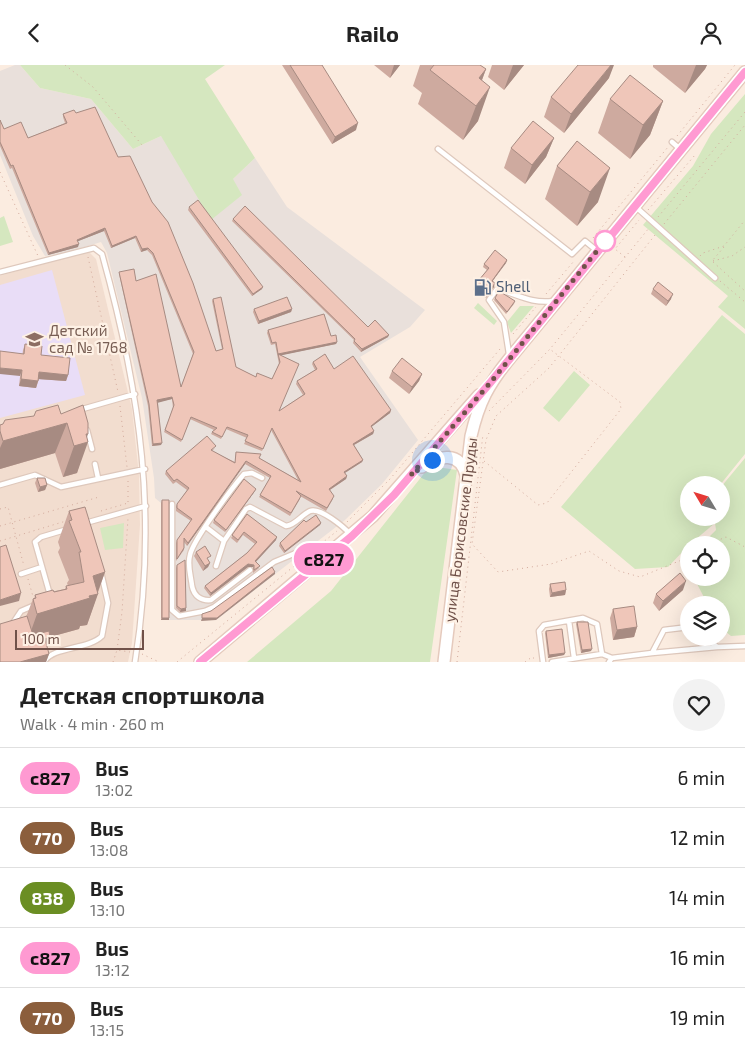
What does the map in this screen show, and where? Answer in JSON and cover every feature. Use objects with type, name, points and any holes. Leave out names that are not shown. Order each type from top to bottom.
[{"type":"main road","name":"улица Борисовские Пруды","points":[[444,662],[471,436],[478,408],[490,383],[557,300],[593,247],[635,206],[745,73]]},
{"type":"main road","points":[[200,662],[352,536],[411,475],[490,383]]},
{"type":"main road","points":[[411,475],[432,460],[446,456],[457,460],[464,466],[467,479]]},
{"type":"lane","points":[[672,142],[681,150]]},
{"type":"lane","points":[[438,149],[572,254],[585,241],[593,247]]},
{"type":"lane","points":[[635,206],[715,277]]},
{"type":"lane","points":[[0,272],[94,247],[102,254],[135,394],[145,469],[144,570],[135,662]]},
{"type":"lane","points":[[510,358],[504,322],[489,300],[497,289],[539,303],[557,300]]},
{"type":"lane","points":[[73,411],[135,394]]},
{"type":"lane","points":[[82,409],[84,417]]},
{"type":"lane","points":[[86,425],[92,449]]},
{"type":"lane","points":[[95,465],[98,478]]},
{"type":"lane","points":[[0,485],[35,475],[61,487],[145,469]]},
{"type":"lane","points":[[250,570],[212,600],[205,600],[197,597],[193,591],[189,560],[191,549],[244,474],[252,473],[262,478]]},
{"type":"lane","points":[[172,504],[172,610],[179,616],[211,609],[271,563],[303,550],[311,551],[325,558]]},
{"type":"lane","points":[[79,525],[146,506]]},
{"type":"lane","points":[[216,565],[224,541],[246,509],[250,507],[286,526],[293,525],[314,510],[342,526],[352,536]]},
{"type":"lane","points":[[89,522],[91,531]]},
{"type":"lane","points":[[206,527],[224,541]]},
{"type":"lane","points":[[48,601],[50,598],[36,540],[70,528]]},
{"type":"lane","points":[[23,573],[42,567]]},
{"type":"lane","points":[[44,662],[50,655],[94,641],[102,636],[108,603],[100,568]]},
{"type":"lane","points":[[11,626],[21,611],[41,603]]},
{"type":"lane","points":[[543,662],[539,631],[544,625],[583,618],[597,624],[602,654],[610,660],[652,653],[745,646]]},
{"type":"lane","points":[[569,621],[574,659]]},
{"type":"lane","points":[[652,653],[664,630],[680,628]]},
{"type":"lane","points":[[552,662],[602,654]]},
{"type":"path","points":[[65,65],[93,87],[142,145]]},
{"type":"path","points":[[489,411],[550,349],[745,112]]},
{"type":"path","points":[[680,561],[640,577],[619,571],[589,551],[551,564],[498,572],[472,544],[486,440],[496,417],[533,384],[559,356],[745,125]]},
{"type":"path","points":[[626,258],[615,249],[695,155]]},
{"type":"path","points":[[0,172],[41,261]]},
{"type":"path","points":[[712,261],[744,222]]},
{"type":"path","points":[[593,247],[603,225]]},
{"type":"path","points":[[696,260],[703,253],[724,246]]},
{"type":"path","points":[[712,261],[732,257],[745,247]]},
{"type":"path","points":[[86,249],[119,399],[127,472],[128,510],[122,611],[117,650],[113,662]]},
{"type":"path","points":[[177,662],[342,526],[390,479],[576,258]]},
{"type":"path","points":[[712,261],[745,291]]},
{"type":"path","points":[[715,277],[745,302]]},
{"type":"path","points":[[480,460],[484,461],[538,505],[547,503],[621,409],[620,402],[550,349]]},
{"type":"path","points":[[457,662],[484,427]]},
{"type":"path","points":[[0,526],[99,497]]},
{"type":"path","points":[[100,511],[128,503]]},
{"type":"path","points":[[0,509],[8,507],[23,573],[35,605]]},
{"type":"path","points":[[0,541],[72,520]]},
{"type":"path","points":[[730,539],[745,547]]},
{"type":"path","points":[[117,650],[136,653],[159,662]]},
{"type":"path","points":[[525,662],[532,657],[536,659]]},
{"type":"shaded area","points":[[20,65],[40,88],[91,99],[133,149],[161,136],[233,179],[255,158],[287,207],[425,310],[410,327],[360,357],[418,440],[382,484],[345,520],[216,620],[161,620],[161,503],[155,498],[154,478],[142,398],[107,253],[101,242],[65,253],[45,256],[33,236],[0,155],[0,71]]},
{"type":"shaded area","points":[[89,252],[96,259],[132,409],[139,475],[140,525],[132,643],[128,662],[0,662],[0,276]]},
{"type":"shaded area","name":"Детский сад № 1768","points":[[52,270],[85,395],[0,418],[0,285]]},
{"type":"green space","points":[[20,65],[225,65],[205,79],[255,158],[233,179],[242,195],[211,220],[161,136],[133,149],[91,99],[40,88]]},
{"type":"green space","points":[[745,94],[745,329],[718,307],[728,296],[643,225],[693,166],[711,134]]},
{"type":"green space","points":[[4,216],[13,242],[0,246],[0,218]]},
{"type":"green space","points":[[478,303],[497,321],[494,325],[474,308]]},
{"type":"green space","points":[[520,306],[534,306],[511,333],[507,322]]},
{"type":"green space","points":[[722,315],[745,334],[745,454],[727,476],[680,476],[680,526],[711,526],[700,536],[680,536],[680,554],[668,567],[635,569],[561,507]]},
{"type":"green space","points":[[574,371],[590,385],[559,422],[543,408]]},
{"type":"green space","points":[[745,458],[745,635],[730,635],[730,596],[703,596],[698,586],[730,586],[730,536],[710,536],[716,530],[715,526],[730,526],[730,476]]},
{"type":"green space","points":[[430,466],[457,470],[430,662],[247,662],[331,591]]},
{"type":"green space","points":[[124,523],[123,548],[105,550],[100,528]]},
{"type":"building","points":[[290,65],[322,65],[358,123],[335,137]]},
{"type":"building","points":[[434,65],[480,65],[486,69],[479,78],[490,87],[476,106],[430,70]]},
{"type":"building","points":[[578,65],[611,65],[571,114],[551,97]]},
{"type":"building","points":[[630,75],[663,101],[643,125],[610,99]]},
{"type":"building","points":[[95,107],[118,157],[130,156],[152,202],[168,222],[193,283],[216,351],[223,349],[213,299],[221,297],[236,367],[256,377],[257,373],[272,379],[280,362],[278,354],[299,364],[279,411],[305,394],[297,381],[317,369],[313,362],[325,354],[334,369],[353,356],[391,410],[371,426],[374,431],[353,444],[363,460],[344,472],[347,476],[329,489],[334,496],[327,508],[296,491],[301,496],[291,513],[260,495],[271,476],[246,461],[188,543],[184,538],[184,548],[177,559],[177,540],[192,519],[177,508],[177,504],[189,488],[177,479],[174,481],[166,471],[207,436],[216,446],[211,450],[235,463],[236,452],[261,454],[259,458],[301,482],[272,428],[263,449],[245,441],[248,435],[227,427],[222,437],[212,432],[217,428],[191,417],[182,440],[165,430],[174,405],[172,397],[157,400],[162,443],[153,444],[149,404],[119,272],[134,269],[136,281],[156,274],[181,387],[194,352],[153,253],[148,248],[142,249],[136,236],[112,246],[105,228],[77,240],[79,244],[49,253],[13,165],[11,166],[0,142],[0,120],[4,129],[21,122],[28,138],[67,123],[63,114],[74,110],[76,113]]},
{"type":"building","points":[[533,121],[554,138],[532,165],[511,148]]},
{"type":"building","points":[[577,141],[610,168],[590,192],[557,166]]},
{"type":"building","points":[[198,200],[263,287],[253,294],[189,207]]},
{"type":"building","points":[[245,206],[368,327],[375,320],[389,335],[362,349],[354,341],[355,339],[233,219]]},
{"type":"building","points":[[495,250],[507,260],[492,281],[495,283],[487,295],[474,286],[489,268],[484,264]]},
{"type":"building","points":[[658,282],[673,294],[668,301],[653,289]]},
{"type":"building","points":[[499,291],[515,301],[507,312],[495,298]]},
{"type":"building","points":[[287,297],[292,309],[259,321],[254,309]]},
{"type":"building","points":[[324,314],[331,336],[336,335],[337,342],[278,354],[276,342],[272,343],[268,330]]},
{"type":"building","points":[[25,344],[42,346],[41,355],[70,358],[68,375],[39,372],[38,381],[21,379],[22,370],[0,368],[0,351],[24,354]]},
{"type":"building","points":[[402,358],[422,374],[412,387],[392,371]]},
{"type":"building","points":[[58,405],[61,414],[83,405],[88,423],[88,434],[86,434],[88,442],[74,446],[67,423],[3,441],[0,425],[5,420],[34,416],[36,411]]},
{"type":"building","points":[[37,478],[45,478],[47,485],[40,487]]},
{"type":"building","points":[[244,479],[256,489],[226,530],[214,520]]},
{"type":"building","points":[[162,500],[169,500],[169,618],[162,618]]},
{"type":"building","points":[[85,507],[105,572],[93,576],[98,594],[37,614],[33,599],[36,598],[35,595],[53,590],[54,592],[67,589],[66,586],[84,582],[79,552],[81,552],[69,521],[72,520],[69,511]]},
{"type":"building","points":[[247,514],[277,537],[255,561],[260,566],[254,570],[254,565],[248,564],[211,593],[205,586],[247,553],[257,542],[244,532],[238,540],[232,535]]},
{"type":"building","points":[[316,515],[321,523],[285,551],[280,543],[304,520],[306,522]]},
{"type":"building","points":[[6,545],[21,593],[0,600],[0,547]]},
{"type":"building","points":[[205,546],[211,556],[207,558],[210,563],[205,566],[196,552]]},
{"type":"building","points":[[185,560],[186,608],[181,609],[177,606],[177,565]]},
{"type":"building","points":[[272,567],[275,572],[217,618],[202,618],[202,614],[211,611]]},
{"type":"building","points":[[680,573],[680,586],[663,601],[656,594]]},
{"type":"building","points":[[565,582],[566,590],[552,593],[550,584]]},
{"type":"building","points":[[634,606],[637,627],[617,630],[613,609]]},
{"type":"building","points":[[27,616],[33,635],[49,631],[50,637],[45,639],[49,654],[20,662],[0,662],[0,624]]},
{"type":"building","points":[[577,622],[588,622],[592,649],[582,650]]},
{"type":"building","points":[[562,629],[565,653],[549,655],[546,631]]},
{"type":"bus line","name":"с827","points":[[200,662],[352,536],[394,495],[490,383],[745,72]]},
{"type":"place","name":"Shell","points":[[482,287]]},
{"type":"place","name":"Детский сад № 1768","points":[[35,340]]},
{"type":"route","points":[[432,460],[411,475],[490,383],[605,241]]}]
